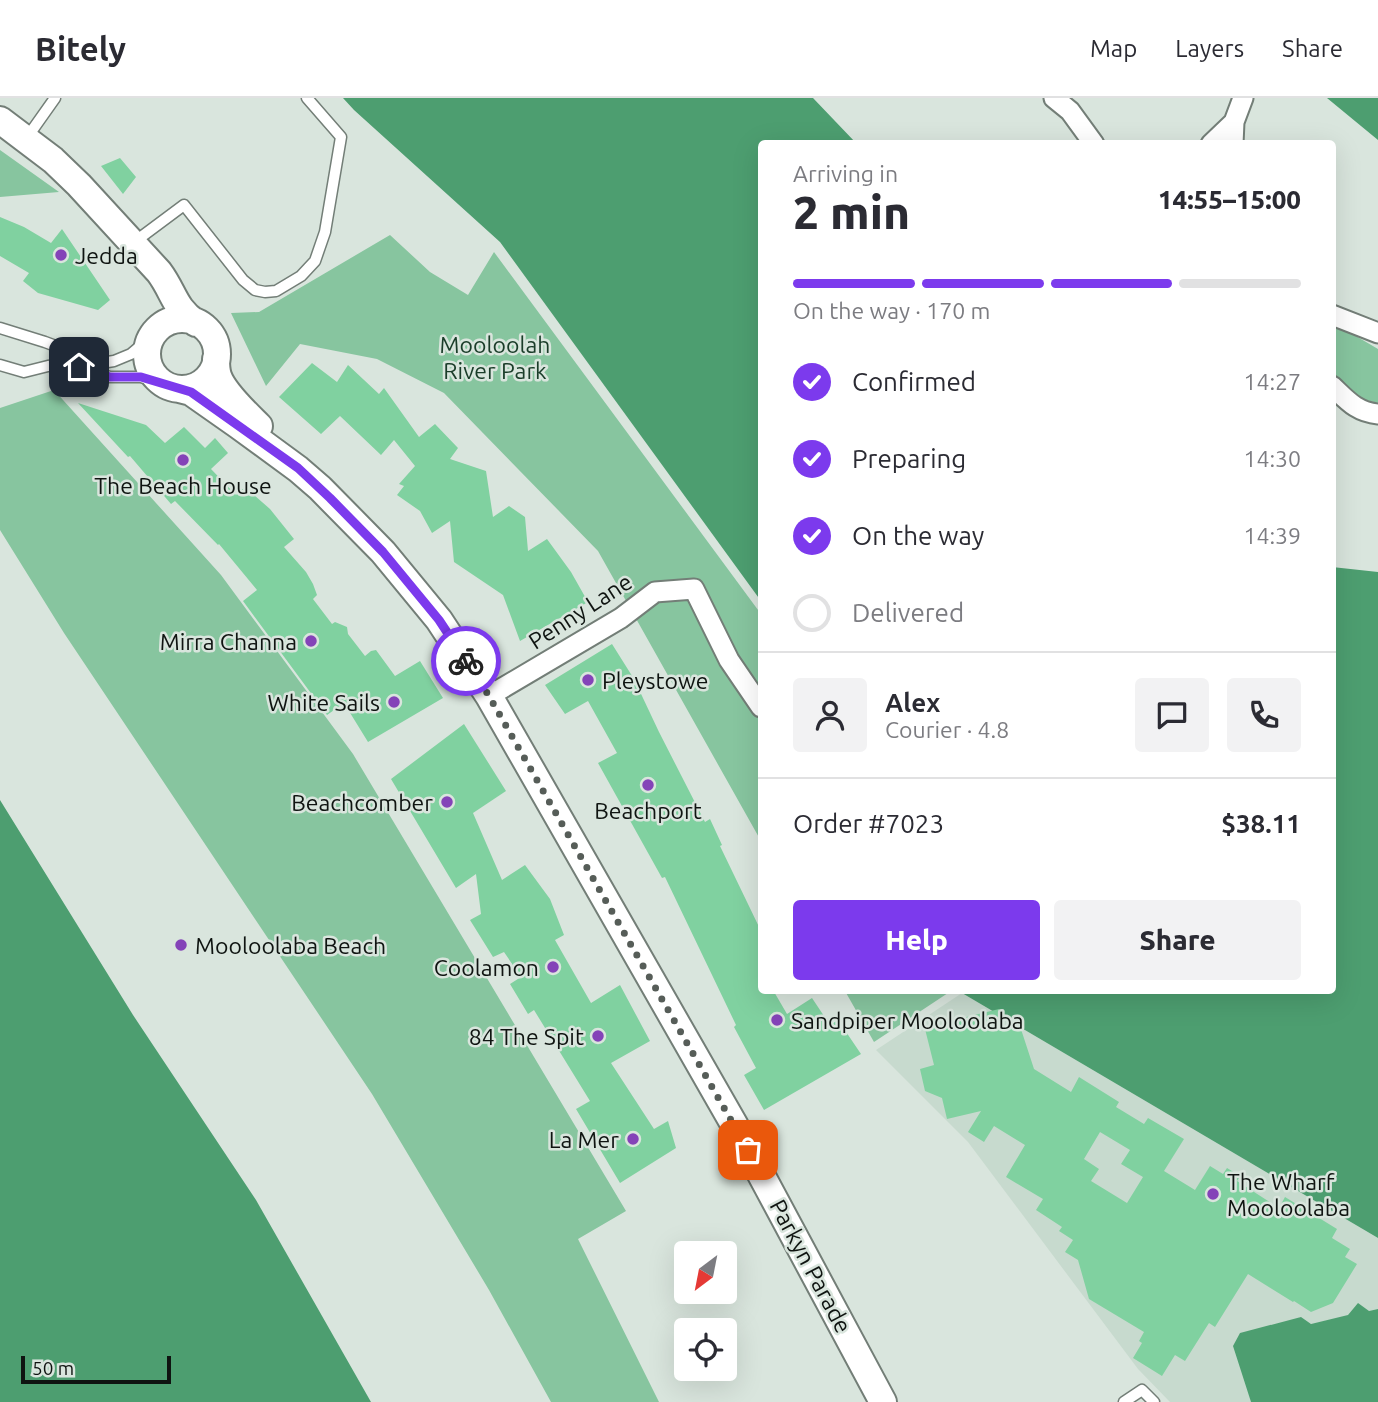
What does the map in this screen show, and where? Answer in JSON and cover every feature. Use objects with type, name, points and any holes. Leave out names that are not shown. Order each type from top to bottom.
[{"type":"street","points":[[1054,98],[1070,111],[1091,140]]},
{"type":"street","points":[[1233,140],[1234,122],[1243,98]]},
{"type":"street","points":[[0,120],[53,160],[79,185],[163,277],[182,312],[210,334],[216,348],[216,359],[211,373],[204,381],[190,388],[172,386],[152,373],[147,350],[159,321],[159,302],[152,278],[134,246]]},
{"type":"street","points":[[1215,140],[1234,122]]},
{"type":"street","points":[[1336,317],[1378,333]]},
{"type":"street","points":[[153,335],[162,326],[173,321],[196,323]]},
{"type":"street","name":"Parkyn Parade","points":[[216,359],[219,378],[226,390],[298,468],[383,552],[439,620],[489,696],[735,1126],[883,1402]]},
{"type":"street","name":"Parkyn Parade","points":[[172,386],[196,396],[298,468]]},
{"type":"street","points":[[1336,390],[1366,413],[1378,415]]},
{"type":"street","name":"Penny Lane","points":[[489,696],[621,618],[655,592],[694,589],[729,660],[758,703]]},
{"type":"lane","points":[[26,139],[55,98]]},
{"type":"lane","points":[[134,246],[184,205],[243,280],[255,290],[276,291],[300,276],[315,261],[326,232],[341,137],[307,98]]},
{"type":"lane","points":[[0,328],[104,363],[135,352],[153,335]]},
{"type":"lane","points":[[0,365],[24,372],[66,364],[110,377],[141,377],[172,386]]},
{"type":"lane","points":[[1124,1402],[1142,1390],[1153,1402]]},
{"type":"shaded area","points":[[343,98],[813,98],[853,140],[758,140],[758,597],[500,242]]},
{"type":"shaded area","points":[[1327,98],[1378,98],[1378,140]]},
{"type":"shaded area","points":[[1336,567],[1378,572],[1378,1238],[964,994],[1336,994]]},
{"type":"shaded area","points":[[0,800],[133,1015],[256,1200],[371,1402],[0,1402]]},
{"type":"shaded area","name":"The Wharf Mooloolaba","points":[[964,994],[1378,1238],[1378,1309],[1311,1324],[1300,1317],[1248,1389],[1251,1402],[1170,1402],[1138,1369],[968,1142],[876,1050]]},
{"type":"shaded area","points":[[1358,1303],[1369,1311],[1378,1309],[1378,1402],[1251,1402],[1233,1346],[1240,1333],[1301,1317],[1311,1324],[1348,1315]]},
{"type":"green space","points":[[0,150],[59,192],[0,197]]},
{"type":"green space","name":"Mooloolah River Park","points":[[390,235],[430,272],[468,295],[494,252],[758,610],[758,836],[598,551],[444,393],[377,359],[300,344],[266,386],[231,313],[259,312]]},
{"type":"green space","points":[[1336,325],[1378,349],[1378,403],[1362,399],[1336,376]]},
{"type":"green space","points":[[54,390],[221,575],[353,754],[626,1211],[578,1239],[659,1402],[551,1402],[489,1290],[372,1094],[64,633],[0,530],[0,408]]},
{"type":"green space","points":[[847,994],[946,994],[874,1042]]},
{"type":"building","points":[[120,158],[136,177],[123,194],[101,166]]},
{"type":"building","name":"Jedda","points":[[0,217],[51,243],[62,229],[110,300],[98,310],[38,293],[23,281],[29,273],[0,256]]},
{"type":"building","points":[[312,363],[337,382],[348,365],[379,394],[384,388],[419,437],[435,424],[458,448],[450,459],[486,471],[493,517],[509,506],[525,517],[528,551],[547,539],[571,572],[588,602],[520,641],[503,595],[454,562],[450,521],[432,533],[420,511],[397,495],[404,486],[399,484],[415,466],[394,440],[381,455],[340,416],[321,434],[279,397]]},
{"type":"building","points":[[78,403],[146,425],[165,443],[184,427],[205,448],[215,438],[228,453],[211,469],[236,495],[245,487],[270,509],[294,539],[284,547],[306,572],[317,595],[313,599],[332,624],[335,622],[347,627],[348,634],[365,656],[376,650],[395,676],[420,661],[443,698],[368,742],[344,703],[327,715],[243,601],[257,590],[219,544],[175,501],[171,504],[130,456],[128,457]]},
{"type":"building","points":[[612,644],[634,679],[705,822],[710,819],[758,925],[758,994],[775,994],[787,1014],[812,998],[830,1025],[838,1020],[861,1054],[764,1110],[744,1075],[756,1068],[734,1027],[736,1025],[665,877],[662,878],[598,763],[617,753],[588,701],[565,714],[545,685]]},
{"type":"building","points":[[464,724],[506,791],[473,813],[502,880],[525,865],[550,899],[564,935],[555,940],[591,1003],[620,985],[650,1041],[611,1063],[654,1129],[668,1121],[676,1148],[620,1183],[576,1109],[590,1101],[534,1010],[528,1014],[510,984],[521,977],[504,952],[493,957],[470,920],[481,914],[476,874],[456,888],[391,779]]},
{"type":"building","name":"The Wharf Mooloolaba","points":[[999,1009],[1004,1028],[1019,1023],[1034,1069],[1071,1092],[1079,1077],[1119,1102],[1116,1107],[1144,1124],[1148,1118],[1184,1139],[1164,1171],[1195,1190],[1210,1166],[1223,1174],[1227,1168],[1240,1176],[1237,1181],[1279,1208],[1285,1197],[1337,1229],[1332,1238],[1350,1249],[1345,1257],[1357,1264],[1333,1303],[1311,1312],[1248,1274],[1215,1327],[1209,1323],[1185,1361],[1175,1355],[1162,1376],[1133,1358],[1142,1343],[1139,1341],[1144,1332],[1089,1299],[1078,1260],[1065,1252],[1073,1240],[1059,1231],[1062,1227],[1036,1210],[1043,1199],[1006,1177],[1025,1145],[994,1126],[984,1142],[968,1132],[981,1111],[947,1119],[942,1098],[925,1091],[920,1069],[934,1065],[925,1029]],"holes":[[[1100,1132],[1130,1150],[1121,1164],[1143,1177],[1127,1203],[1091,1181],[1099,1169],[1084,1159]]]},
{"type":"way so far","points":[[466,661],[489,696],[748,1150]]},
{"type":"place","name":"Jedda","points":[[61,255]]},
{"type":"place","name":"The Beach House","points":[[183,460]]},
{"type":"place","name":"Mirra Channa","points":[[311,641]]},
{"type":"place","name":"Pleystowe","points":[[588,680]]},
{"type":"place","name":"White Sails","points":[[394,702]]},
{"type":"place","name":"Beachport","points":[[648,785]]},
{"type":"place","name":"Beachcomber","points":[[447,802]]},
{"type":"place","name":"Mooloolaba Beach","points":[[181,945]]},
{"type":"place","name":"Coolamon","points":[[553,967]]},
{"type":"place","name":"Sandpiper Mooloolaba","points":[[777,1020]]},
{"type":"place","name":"84 The Spit","points":[[598,1036]]},
{"type":"place","name":"La Mer","points":[[633,1139]]},
{"type":"place","name":"The Wharf Mooloolaba","points":[[1213,1194]]},
{"type":"route","points":[[79,367],[110,377],[151,379],[191,392],[298,468],[383,552],[439,620],[466,661]]}]
